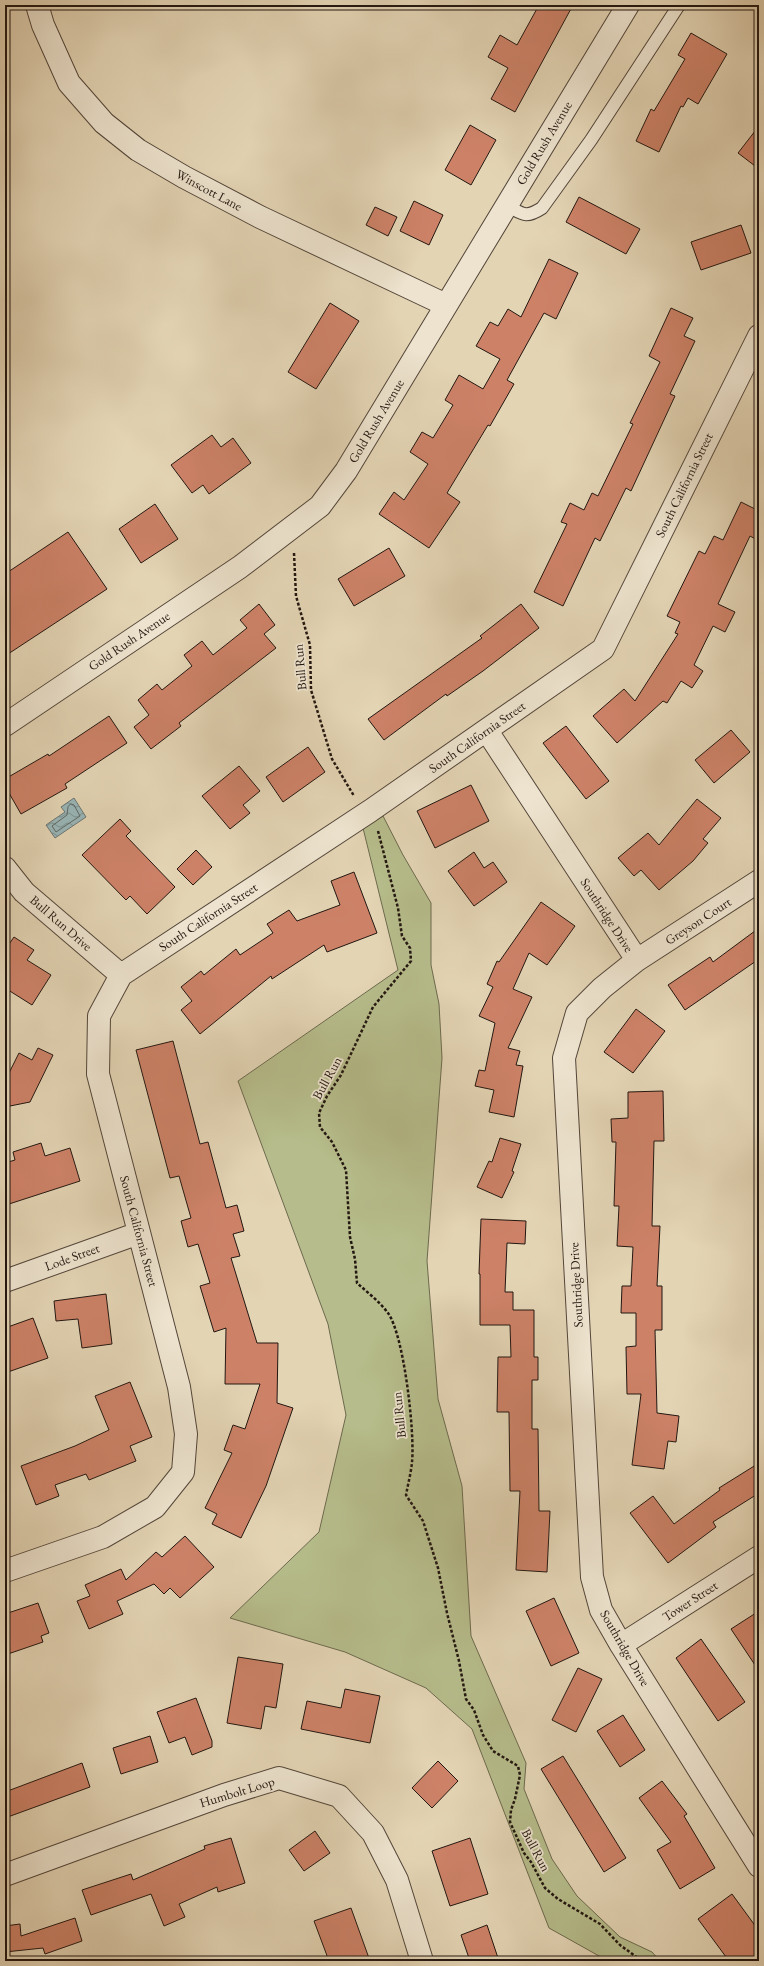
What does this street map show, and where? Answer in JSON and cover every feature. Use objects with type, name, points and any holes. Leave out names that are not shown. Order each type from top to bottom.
[{"type":"street","name":"Winscott Lane","points":[[37,5],[43,25],[69,83],[104,123],[138,150],[184,177],[260,217],[446,305]]},
{"type":"street","name":"Gold Rush Avenue","points":[[5,726],[240,566],[320,506],[346,471],[628,5]]},
{"type":"street","name":"South California Street","points":[[5,1571],[104,1538],[155,1507],[183,1472],[186,1434],[179,1388],[98,1074],[99,1016],[120,975],[370,811],[603,649],[756,338],[759,336]]},
{"type":"street","name":"Southridge Drive","points":[[487,730],[637,960],[602,988],[577,1013],[564,1058],[592,1577],[601,1610],[621,1645],[759,1866]]},
{"type":"street","name":"Bull Run Drive","points":[[5,868],[24,892],[120,975]]},
{"type":"street","name":"Greyson Court","points":[[637,960],[759,881]]},
{"type":"street","name":"Lode Street","points":[[5,1281],[140,1233]]},
{"type":"street","name":"Tower Street","points":[[621,1645],[759,1557]]},
{"type":"street","name":"Humbolt Loop","points":[[5,1875],[224,1795],[279,1778],[339,1796],[373,1833],[397,1880],[422,1961]]},
{"type":"lane","points":[[506,205],[524,214],[531,215],[542,208],[591,140],[679,5]]},
{"type":"path","name":"Bull Run","points":[[294,552],[296,596],[310,645],[311,690],[332,759],[355,797]]},
{"type":"path","name":"Bull Run","points":[[378,831],[398,908],[402,936],[410,948],[412,961],[374,1008],[341,1075],[327,1096],[319,1113],[320,1127],[332,1142],[346,1170],[350,1237],[355,1259],[357,1283],[387,1312],[394,1323],[399,1344],[412,1427],[412,1462],[406,1495],[422,1521],[438,1568],[447,1613],[460,1661],[466,1699],[474,1710],[483,1735],[492,1751],[518,1766],[520,1775],[511,1810],[510,1822],[518,1841],[546,1888],[558,1899],[600,1924],[620,1945],[642,1961]]},
{"type":"green space","points":[[383,816],[403,855],[431,903],[431,965],[439,1004],[442,1058],[427,1261],[438,1399],[462,1486],[471,1636],[526,1763],[524,1789],[552,1859],[577,1896],[620,1937],[652,1952],[660,1961],[608,1961],[549,1928],[472,1729],[426,1688],[345,1652],[230,1618],[319,1532],[346,1415],[328,1324],[238,1081],[398,970],[363,828]]},
{"type":"water","points":[[74,798],[86,817],[55,838],[46,825],[65,812],[61,807]]},
{"type":"building","points":[[539,5],[573,5],[515,112],[491,99],[508,68],[488,57],[500,35],[517,45]]},
{"type":"building","points":[[691,33],[727,54],[698,104],[688,98],[683,107],[681,106],[659,152],[636,141],[651,109],[654,111],[685,59],[678,55]]},
{"type":"building","points":[[470,125],[496,140],[471,185],[445,170]]},
{"type":"building","points":[[759,126],[759,169],[738,153]]},
{"type":"building","points":[[579,197],[640,229],[626,254],[566,222]]},
{"type":"building","points":[[414,201],[443,215],[429,245],[400,231]]},
{"type":"building","points":[[375,207],[397,217],[388,236],[366,225]]},
{"type":"building","points":[[741,225],[751,253],[701,270],[691,242]]},
{"type":"building","points":[[549,259],[578,273],[556,319],[544,313],[507,380],[514,384],[490,426],[488,425],[447,493],[460,502],[429,548],[379,514],[394,492],[404,500],[428,464],[410,452],[422,432],[433,438],[453,405],[445,400],[459,375],[483,389],[500,359],[476,346],[490,322],[498,326],[508,309],[521,317]]},
{"type":"building","points":[[330,303],[359,321],[316,389],[288,372]]},
{"type":"building","points":[[671,308],[693,318],[684,336],[695,341],[670,394],[675,396],[631,491],[626,488],[600,541],[595,538],[563,606],[534,592],[567,524],[561,522],[570,503],[584,510],[592,493],[598,496],[633,424],[630,423],[660,362],[649,356]]},
{"type":"building","points":[[212,435],[221,447],[233,438],[251,463],[209,494],[203,485],[192,493],[171,465]]},
{"type":"building","points":[[741,502],[759,511],[759,541],[750,536],[718,604],[735,612],[725,632],[713,626],[694,665],[703,671],[692,688],[681,681],[667,703],[663,701],[617,743],[593,716],[624,689],[635,701],[678,634],[675,633],[680,622],[667,616],[699,551],[705,554],[714,536],[723,540]]},
{"type":"building","points":[[155,504],[178,539],[141,563],[119,529]]},
{"type":"building","points":[[68,532],[107,589],[5,656],[5,574]]},
{"type":"building","points":[[389,548],[405,576],[354,606],[338,579]]},
{"type":"building","points":[[259,604],[275,625],[264,634],[276,648],[179,723],[181,726],[151,749],[134,727],[149,715],[138,700],[157,684],[162,690],[192,666],[184,655],[202,641],[213,655],[247,628],[240,620]]},
{"type":"building","points":[[521,604],[539,628],[483,671],[447,696],[446,694],[384,740],[368,719],[482,638],[480,636]]},
{"type":"building","points":[[109,716],[127,743],[65,784],[67,788],[21,814],[5,786],[5,779],[48,754],[49,756]]},
{"type":"building","points":[[566,726],[609,781],[586,799],[543,743]]},
{"type":"building","points":[[731,730],[750,752],[714,783],[695,760]]},
{"type":"building","points":[[308,747],[325,772],[283,802],[266,777]]},
{"type":"building","points":[[239,766],[260,791],[243,805],[250,813],[230,829],[202,796]]},
{"type":"building","points":[[471,785],[489,821],[435,848],[417,811]]},
{"type":"building","points":[[697,799],[721,818],[703,839],[708,843],[693,861],[659,890],[641,870],[634,876],[618,858],[648,833],[659,845]]},
{"type":"building","points":[[120,819],[131,831],[126,836],[175,887],[147,914],[130,896],[126,900],[82,855]]},
{"type":"building","points":[[196,850],[212,867],[193,885],[177,869]]},
{"type":"building","points":[[474,852],[484,868],[493,862],[507,882],[474,906],[448,871]]},
{"type":"building","points":[[354,872],[377,933],[327,952],[324,945],[272,979],[271,976],[200,1034],[181,1010],[192,1001],[181,987],[201,971],[204,975],[236,949],[240,955],[273,933],[267,924],[289,910],[297,921],[340,905],[331,881]]},
{"type":"building","points":[[541,902],[575,926],[547,965],[529,953],[513,989],[532,997],[508,1048],[520,1051],[516,1065],[523,1066],[514,1117],[489,1112],[494,1090],[475,1086],[479,1070],[485,1071],[495,1023],[479,1016],[493,987],[487,984],[497,961],[499,962]]},
{"type":"building","points":[[759,928],[759,959],[685,1010],[668,985],[710,957],[713,962]]},
{"type":"building","points":[[14,937],[34,950],[27,960],[51,975],[32,1005],[5,988],[5,950]]},
{"type":"building","points":[[636,1009],[665,1031],[633,1073],[604,1052]]},
{"type":"building","points":[[173,1041],[200,1144],[208,1142],[226,1208],[237,1205],[244,1231],[233,1234],[240,1256],[231,1258],[257,1343],[278,1343],[277,1403],[293,1408],[266,1486],[241,1538],[212,1524],[217,1514],[205,1508],[232,1453],[224,1450],[233,1425],[245,1429],[260,1384],[225,1384],[226,1328],[214,1332],[200,1286],[210,1283],[198,1244],[188,1247],[181,1221],[191,1218],[179,1176],[170,1178],[136,1050]]},
{"type":"building","points":[[38,1048],[53,1055],[30,1102],[5,1107],[5,1081],[19,1053],[32,1060]]},
{"type":"building","points":[[663,1091],[664,1141],[654,1141],[652,1226],[660,1226],[657,1286],[662,1286],[662,1330],[655,1330],[657,1413],[679,1416],[676,1442],[668,1441],[664,1469],[632,1465],[641,1394],[627,1394],[626,1347],[636,1346],[636,1313],[621,1313],[622,1286],[631,1286],[633,1247],[617,1246],[619,1206],[614,1206],[616,1142],[612,1142],[611,1119],[628,1118],[628,1092]]},
{"type":"building","points":[[500,1138],[521,1144],[512,1171],[514,1172],[502,1198],[477,1187],[489,1161],[492,1162]]},
{"type":"building","points":[[41,1143],[45,1156],[70,1148],[80,1181],[9,1204],[5,1191],[5,1163],[15,1160],[13,1152]]},
{"type":"building","points":[[481,1219],[526,1221],[525,1244],[507,1243],[505,1292],[513,1292],[513,1310],[534,1310],[534,1357],[538,1357],[538,1380],[532,1380],[532,1429],[538,1429],[539,1511],[550,1511],[547,1572],[516,1570],[520,1491],[510,1491],[509,1412],[497,1412],[498,1357],[511,1357],[510,1325],[480,1325],[479,1274]]},
{"type":"building","points":[[106,1294],[112,1344],[82,1348],[78,1319],[56,1321],[54,1301]]},
{"type":"building","points":[[33,1318],[48,1358],[5,1373],[5,1328]]},
{"type":"building","points":[[130,1382],[152,1437],[130,1446],[136,1461],[89,1480],[86,1474],[55,1485],[59,1496],[36,1505],[21,1466],[75,1446],[109,1430],[95,1396]]},
{"type":"building","points":[[759,1463],[759,1493],[713,1522],[716,1527],[668,1563],[630,1513],[653,1496],[674,1524],[720,1490],[719,1488]]},
{"type":"building","points":[[185,1536],[214,1567],[180,1598],[170,1588],[164,1594],[154,1584],[117,1601],[123,1614],[89,1629],[77,1601],[90,1596],[85,1585],[121,1569],[126,1580],[156,1552],[162,1557]]},
{"type":"building","points":[[554,1598],[579,1653],[551,1666],[526,1611]]},
{"type":"building","points":[[38,1603],[49,1633],[41,1636],[43,1642],[5,1655],[5,1614]]},
{"type":"building","points":[[759,1611],[759,1671],[731,1629]]},
{"type":"building","points":[[701,1639],[745,1702],[718,1721],[676,1658]]},
{"type":"building","points":[[238,1657],[283,1664],[276,1708],[265,1706],[261,1729],[227,1723]]},
{"type":"building","points":[[578,1668],[602,1679],[576,1732],[552,1720]]},
{"type":"building","points":[[345,1689],[380,1696],[370,1743],[301,1729],[307,1701],[341,1708]]},
{"type":"building","points":[[196,1698],[212,1741],[212,1747],[192,1755],[185,1737],[169,1743],[157,1712]]},
{"type":"building","points":[[623,1715],[645,1750],[620,1767],[597,1731]]},
{"type":"building","points":[[150,1736],[158,1762],[121,1774],[113,1748]]},
{"type":"building","points":[[563,1756],[626,1858],[604,1872],[541,1769]]},
{"type":"building","points":[[438,1761],[458,1781],[432,1808],[412,1788]]},
{"type":"building","points":[[82,1763],[90,1787],[5,1818],[5,1792]]},
{"type":"building","points":[[662,1781],[687,1814],[684,1816],[715,1868],[680,1889],[657,1850],[671,1842],[639,1798]]},
{"type":"building","points":[[315,1831],[330,1853],[304,1871],[289,1850]]},
{"type":"building","points":[[231,1838],[245,1883],[218,1892],[217,1887],[179,1904],[185,1917],[164,1926],[151,1894],[91,1915],[82,1890],[131,1874],[133,1880],[205,1849],[204,1846]]},
{"type":"building","points":[[470,1838],[488,1894],[450,1906],[432,1851]]},
{"type":"building","points":[[732,1894],[759,1931],[759,1961],[729,1961],[698,1919]]},
{"type":"building","points":[[351,1908],[370,1961],[329,1961],[314,1921]]},
{"type":"building","points":[[75,1918],[82,1941],[45,1954],[43,1948],[5,1952],[5,1926],[20,1924],[21,1936]]},
{"type":"building","points":[[487,1925],[499,1961],[470,1961],[461,1935]]}]
